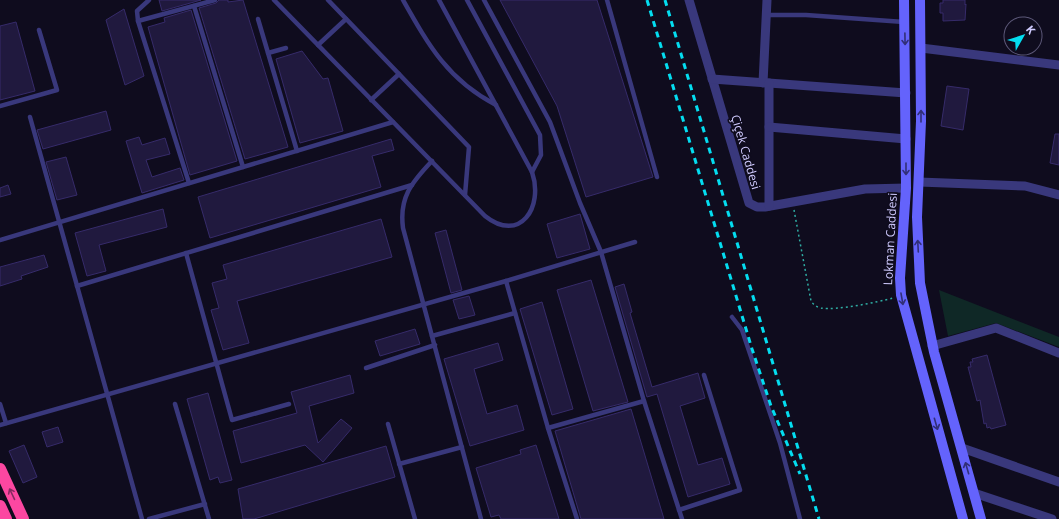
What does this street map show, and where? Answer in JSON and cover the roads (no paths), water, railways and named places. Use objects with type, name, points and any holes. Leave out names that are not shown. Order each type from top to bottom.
[{"type":"highway","points":[[0,469],[23,519]]},
{"type":"highway","points":[[0,506],[6,519]]},
{"type":"street","name":"Çiçek Caddesi","points":[[689,0],[749,203],[757,207],[770,206],[866,189],[906,188]]},
{"type":"street","points":[[767,0],[766,83],[769,127],[770,206]]},
{"type":"street","name":"Lokman Caddesi","points":[[904,0],[906,188],[900,278],[901,295],[963,519]]},
{"type":"street","points":[[920,0],[921,121],[917,217],[918,261],[924,306],[932,346],[981,519]]},
{"type":"street","points":[[921,48],[1059,66]]},
{"type":"street","points":[[712,79],[906,94]]},
{"type":"street","points":[[769,127],[906,138]]},
{"type":"street","points":[[919,182],[1025,186],[1059,195]]},
{"type":"street","points":[[932,346],[996,328],[1059,352]]},
{"type":"street","points":[[962,448],[1059,482]]},
{"type":"street","points":[[974,493],[1052,519]]},
{"type":"lane","points":[[149,0],[137,10],[138,22],[189,183]]},
{"type":"lane","points":[[138,22],[215,0]]},
{"type":"lane","points":[[274,0],[485,216],[496,223],[506,225],[517,224],[528,216],[535,204],[536,186],[532,172],[438,0]]},
{"type":"lane","points":[[328,0],[469,146],[465,195]]},
{"type":"lane","points":[[403,0],[427,42],[441,62],[467,87],[496,105]]},
{"type":"lane","points":[[467,0],[540,135],[541,155],[532,172]]},
{"type":"lane","points":[[484,0],[550,122],[580,203],[602,252],[644,401],[682,519]]},
{"type":"lane","points":[[606,0],[657,177]]},
{"type":"lane","points":[[194,6],[243,167]]},
{"type":"lane","points":[[766,15],[905,22]]},
{"type":"lane","points":[[258,19],[297,150]]},
{"type":"lane","points":[[318,45],[346,19]]},
{"type":"lane","points":[[0,106],[57,90],[39,30]]},
{"type":"lane","points":[[268,53],[286,48]]},
{"type":"lane","points":[[371,100],[399,74]]},
{"type":"lane","points":[[30,117],[142,519]]},
{"type":"lane","points":[[0,240],[393,122]]},
{"type":"lane","points":[[432,161],[412,185],[404,200],[402,220],[481,519]]},
{"type":"lane","points":[[77,286],[412,185]]},
{"type":"lane","points":[[0,425],[506,281],[635,242]]},
{"type":"lane","points":[[186,253],[232,420],[289,404]]},
{"type":"lane","points":[[506,281],[548,428],[577,519]]},
{"type":"lane","points":[[432,336],[516,313]]},
{"type":"lane","points":[[732,317],[742,330],[780,443],[800,519]]},
{"type":"lane","points":[[366,368],[434,345]]},
{"type":"lane","points":[[679,510],[740,490],[704,375]]},
{"type":"lane","points":[[548,428],[644,401]]},
{"type":"lane","points":[[0,404],[6,423]]},
{"type":"lane","points":[[175,404],[209,519]]},
{"type":"lane","points":[[388,424],[415,519]]},
{"type":"lane","points":[[399,464],[462,447]]},
{"type":"lane","points":[[149,519],[205,504]]},
{"type":"railway","points":[[647,0],[752,349],[771,406],[800,474]]},
{"type":"railway","points":[[665,0],[819,519]]}]
